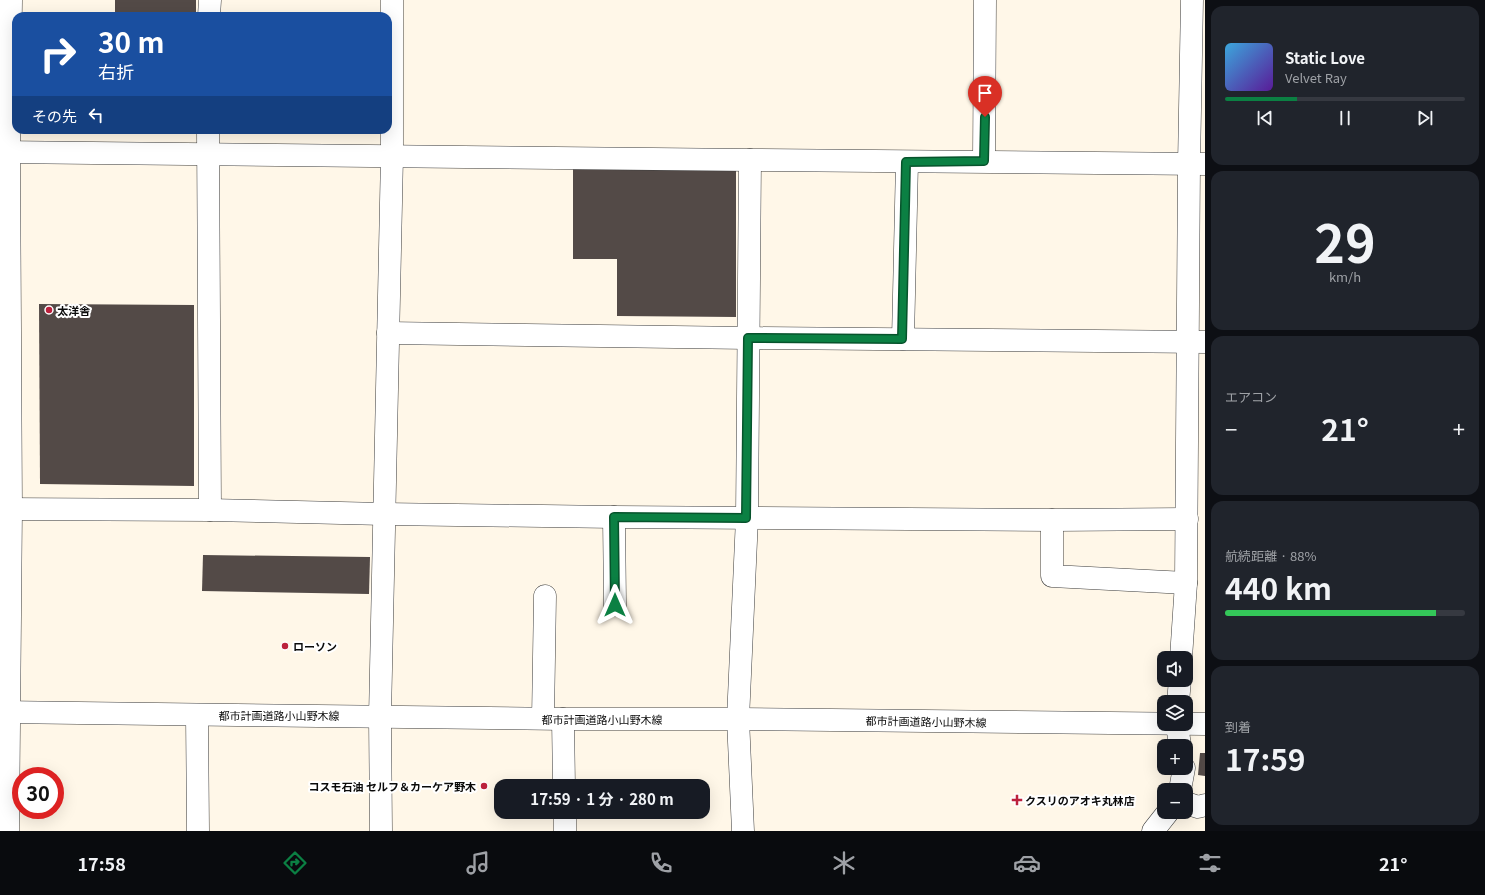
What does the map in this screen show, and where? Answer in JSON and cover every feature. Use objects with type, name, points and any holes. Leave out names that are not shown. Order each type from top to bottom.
[{"type":"street","points":[[8,831],[4,712],[5,152],[11,0]]},
{"type":"street","points":[[209,12],[210,0]]},
{"type":"street","points":[[382,831],[380,716],[392,156],[392,0]]},
{"type":"street","points":[[984,161],[985,0]]},
{"type":"street","points":[[1181,651],[1186,583],[1187,519],[1196,342],[1197,164],[1192,0]]},
{"type":"street","points":[[208,134],[210,510]]},
{"type":"street","points":[[5,152],[1197,164]]},
{"type":"street","points":[[743,831],[738,719],[746,518],[750,160]]},
{"type":"street","points":[[902,339],[906,162]]},
{"type":"street","points":[[388,333],[1196,342]]},
{"type":"street","points":[[5,509],[210,510],[614,517],[1052,520],[1187,519]]},
{"type":"street","points":[[614,517],[615,605]]},
{"type":"street","points":[[1052,520],[1052,576],[1186,583]]},
{"type":"street","points":[[545,596],[553,719],[563,779]]},
{"type":"street","name":"都市計画道路小山野木線","points":[[4,712],[553,719],[738,719],[1157,724]]},
{"type":"street","points":[[197,715],[198,831]]},
{"type":"street","name":"都市計画道路小山野木線","points":[[1193,724],[1205,724]]},
{"type":"street","points":[[1193,805],[1198,807],[1205,806]]},
{"type":"street","points":[[565,819],[565,831]]},
{"type":"street","points":[[1153,831],[1162,819]]},
{"type":"building","points":[[115,0],[196,0],[196,12],[115,12]]},
{"type":"building","points":[[573,169],[736,170],[736,317],[617,316],[617,259],[573,259]]},
{"type":"building","points":[[39,304],[194,305],[194,486],[40,484]]},
{"type":"building","points":[[203,555],[370,557],[369,594],[202,591]]},
{"type":"building","points":[[1200,753],[1205,753],[1205,776],[1198,775]]},
{"type":"place","name":"太洋舎","points":[[49,310]]},
{"type":"place","name":"ローソン","points":[[285,646]]},
{"type":"place","name":"コスモ石油 セルフ＆カーケア野木","points":[[484,786]]},
{"type":"place","name":"クスリのアオキ丸林店","points":[[1017,800]]},
{"type":"route","points":[[615,605],[614,517],[746,518],[748,338],[902,339],[906,162],[984,161],[985,117]]}]
